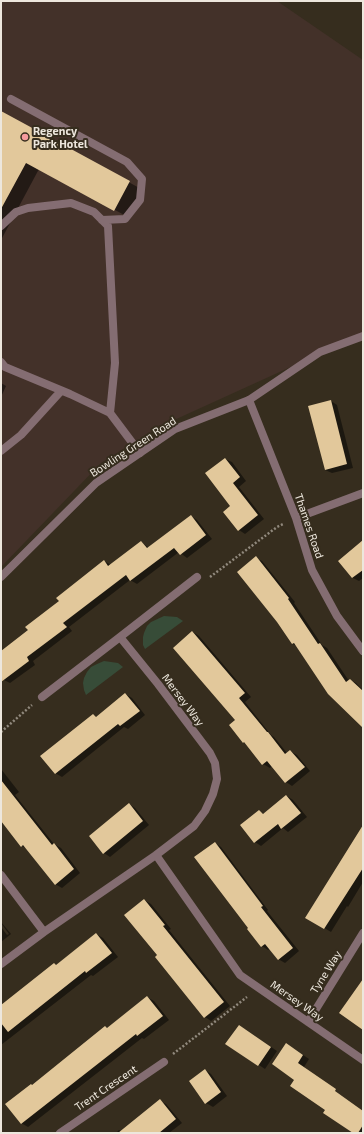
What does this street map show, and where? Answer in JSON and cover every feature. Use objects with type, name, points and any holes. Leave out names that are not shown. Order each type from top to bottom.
[{"type":"street","points":[[11,99],[127,162],[142,179],[140,200],[125,218],[102,220]]},
{"type":"street","points":[[1,226],[16,212],[28,208],[71,203],[94,212],[108,226],[115,363],[110,414]]},
{"type":"street","name":"Bowling Green Road","points":[[1,577],[96,483],[140,453],[175,430],[248,400],[320,352],[363,336]]},
{"type":"street","points":[[1,362],[5,366],[110,414],[140,453]]},
{"type":"street","points":[[1,451],[21,435],[61,391]]},
{"type":"street","name":"Thames Road","points":[[248,400],[296,518],[312,570],[337,616],[363,651]]},
{"type":"street","points":[[296,518],[363,493]]},
{"type":"street","points":[[42,697],[197,576]]},
{"type":"street","name":"Mersey Way","points":[[1,964],[44,932],[156,855],[194,826],[205,811],[213,794],[217,779],[215,763],[210,753],[120,637]]},
{"type":"street","name":"Mersey Way","points":[[156,855],[240,975],[363,1060]]},
{"type":"street","points":[[1,875],[44,932]]},
{"type":"street","name":"Tyne Way","points":[[308,1022],[363,934]]},
{"type":"street","name":"Trent Crescent","points":[[60,1133],[164,1062]]},
{"type":"path","points":[[197,576],[206,581],[277,527],[296,518]]},
{"type":"path","points":[[1,732],[42,697]]},
{"type":"path","points":[[164,1062],[258,988]]},
{"type":"shaded area","points":[[1,1],[277,1],[363,60],[363,334],[161,426],[101,463],[1,567]]},
{"type":"green space","points":[[164,616],[177,617],[183,621],[145,649],[143,645],[143,637],[147,626],[151,622]]},
{"type":"green space","points":[[104,661],[118,663],[123,667],[86,695],[83,683],[87,672],[91,667]]},
{"type":"building","name":"Regency Park Hotel","points":[[1,111],[130,181],[114,211],[26,163],[1,209]]},
{"type":"building","points":[[331,400],[347,464],[325,470],[308,406]]},
{"type":"building","points":[[225,458],[240,477],[233,483],[258,515],[238,531],[223,512],[230,506],[205,473]]},
{"type":"building","points":[[191,515],[206,535],[180,555],[174,548],[130,581],[126,575],[63,623],[67,627],[27,657],[29,661],[1,682],[1,651],[28,630],[25,627],[59,601],[56,598],[104,560],[108,566],[141,541],[147,548]]},
{"type":"building","points":[[363,540],[363,570],[352,578],[338,561]]},
{"type":"building","points":[[256,556],[289,598],[288,599],[318,644],[320,643],[346,682],[350,679],[363,691],[363,728],[328,694],[294,643],[292,644],[277,622],[237,572]]},
{"type":"building","points":[[192,631],[245,693],[239,698],[285,754],[290,750],[305,767],[285,783],[267,761],[262,765],[244,742],[243,743],[229,725],[235,720],[173,648]]},
{"type":"building","points":[[125,693],[140,711],[120,726],[118,724],[55,774],[40,756],[93,714],[96,717]]},
{"type":"building","points":[[1,780],[52,845],[54,843],[74,869],[55,885],[23,845],[21,847],[1,821]]},
{"type":"building","points":[[286,795],[301,813],[281,829],[278,824],[254,843],[240,825],[259,810],[263,814]]},
{"type":"building","points":[[129,803],[143,821],[103,854],[89,836]]},
{"type":"building","points":[[363,825],[363,868],[324,929],[305,918]]},
{"type":"building","points":[[215,842],[263,906],[261,907],[293,948],[278,960],[265,944],[261,947],[194,857]]},
{"type":"building","points":[[144,899],[165,925],[163,926],[224,1002],[204,1018],[155,957],[157,955],[124,915]]},
{"type":"building","points":[[96,933],[112,953],[86,973],[85,971],[8,1032],[1,1023],[1,1005],[54,963],[56,965]]},
{"type":"building","points":[[363,979],[363,1030],[339,1013]]},
{"type":"building","points":[[147,996],[163,1016],[137,1036],[136,1034],[21,1124],[5,1104],[31,1084],[32,1085],[105,1026],[107,1028]]},
{"type":"building","points":[[239,1025],[271,1047],[258,1066],[225,1044]]},
{"type":"building","points":[[286,1043],[303,1055],[298,1063],[336,1089],[335,1091],[363,1111],[363,1125],[358,1133],[353,1133],[323,1113],[325,1110],[290,1086],[294,1080],[272,1064]]},
{"type":"building","points":[[205,1069],[221,1092],[205,1104],[189,1081]]},
{"type":"building","points":[[160,1099],[176,1119],[159,1133],[118,1133]]},
{"type":"place","name":"Regency Park Hotel","points":[[25,137]]}]
